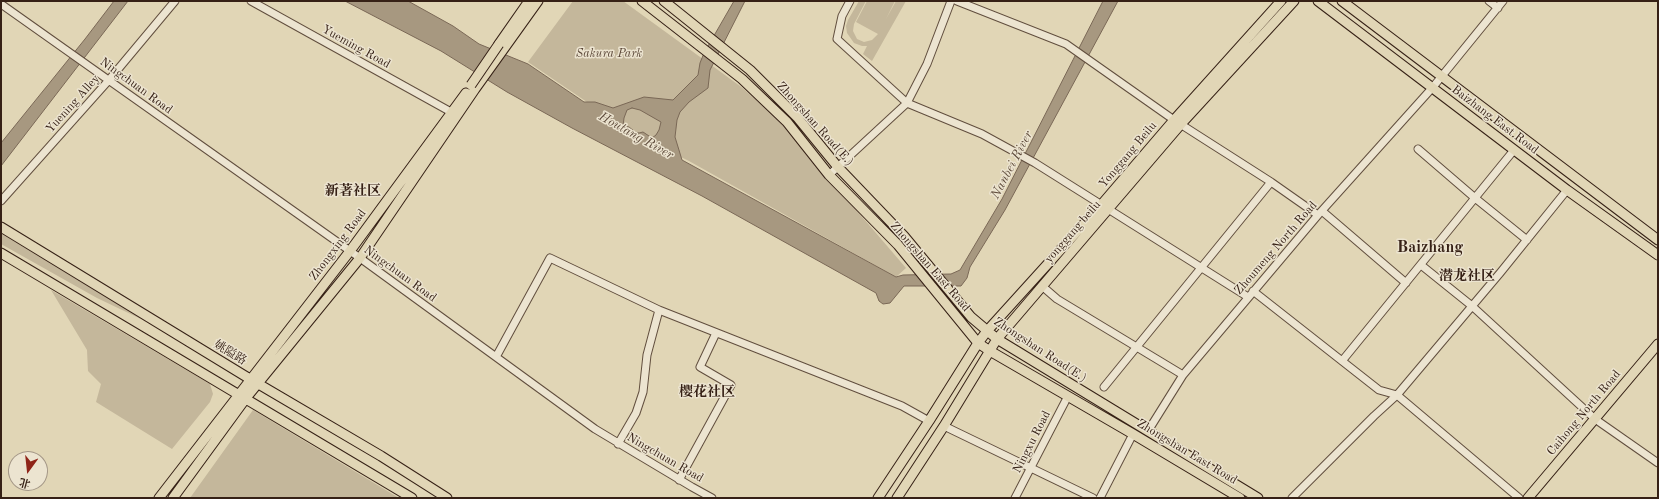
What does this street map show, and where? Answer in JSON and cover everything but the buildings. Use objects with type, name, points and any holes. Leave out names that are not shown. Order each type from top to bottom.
[{"type":"main road","name":"Zhongxing Road","points":[[502,46],[529,1]]},
{"type":"main road","name":"Zhongxing Road","points":[[159,498],[242,396],[360,258],[473,87],[502,46],[538,1]]},
{"type":"main road","name":"Zhongshan East Road","points":[[642,1],[742,79],[787,122],[829,175],[898,245],[978,343],[1240,498]]},
{"type":"main road","name":"Zhongshan Road(E.)","points":[[664,1],[750,70],[797,118],[837,166],[904,236],[971,317],[997,339],[1148,431]]},
{"type":"main road","name":"Yonggang Beilu","points":[[929,421],[987,331],[1105,206],[1281,1]]},
{"type":"main road","points":[[1178,122],[1294,1]]},
{"type":"main road","name":"Baizhang East Road","points":[[1318,1],[1567,190],[1658,255]]},
{"type":"main road","name":"Baizhang East Road","points":[[1342,1],[1658,240]]},
{"type":"main road","name":"Zhongxing Road","points":[[254,382],[451,112],[473,87]]},
{"type":"main road","name":"yonggang beilu","points":[[897,498],[944,426],[997,339],[1042,286],[1105,206]]},
{"type":"main road","name":"姚隘路","points":[[1,227],[254,382],[381,456],[447,498]]},
{"type":"main road","points":[[1,253],[412,498]]},
{"type":"main road","name":"Caihong North Road","points":[[1528,498],[1658,344]]},
{"type":"main road","name":"Zhongxing Road","points":[[173,498],[242,396]]},
{"type":"main road","points":[[878,498],[929,421]]},
{"type":"main road","name":"Zhongshan East Road","points":[[1148,431],[1258,498]]},
{"type":"street","name":"Yuening Alley","points":[[1,201],[109,80],[176,1]]},
{"type":"street","name":"Yueming Road","points":[[250,1],[451,112]]},
{"type":"street","points":[[850,1],[842,16],[837,39],[907,103],[982,134],[1033,162],[1248,297]]},
{"type":"street","points":[[829,175],[907,103],[927,64],[951,1]]},
{"type":"street","points":[[957,1],[1066,44],[1178,122],[1320,213],[1406,283]]},
{"type":"street","points":[[1489,1],[1498,8]]},
{"type":"street","name":"Zhoumeng North Road","points":[[1148,431],[1183,375],[1320,213],[1442,77],[1503,1]]},
{"type":"street","name":"Ningchuan Road","points":[[1,4],[360,258],[594,428],[618,444],[712,498]]},
{"type":"street","points":[[1418,148],[1475,198],[1527,240]]},
{"type":"street","points":[[1342,361],[1514,150]]},
{"type":"street","points":[[1104,386],[1271,182]]},
{"type":"street","points":[[1292,498],[1397,395],[1567,190]]},
{"type":"street","points":[[496,357],[550,258],[658,310],[902,406],[929,421]]},
{"type":"street","points":[[1421,264],[1472,306],[1596,419],[1658,463]]},
{"type":"street","points":[[1042,286],[1057,299],[1183,375]]},
{"type":"street","points":[[1253,291],[1379,390],[1397,395],[1519,498]]},
{"type":"street","points":[[618,444],[636,413],[643,392],[647,354],[658,310]]},
{"type":"street","points":[[679,480],[731,385],[700,367],[716,333]]},
{"type":"street","name":"Ningxu Road","points":[[1015,498],[1068,396]]},
{"type":"street","points":[[944,426],[1093,498]]},
{"type":"street","points":[[1100,498],[1133,434]]},
{"type":"street","points":[[1536,498],[1537,488]]},
{"type":"green space","name":"Sakura Park","points":[[573,1],[623,1],[740,86],[779,120],[906,268],[896,277],[689,161],[634,134],[528,62]]},
{"type":"green space","points":[[859,1],[866,1],[854,24],[853,31],[857,39],[864,42],[872,40],[878,34],[856,22],[867,1],[895,1],[886,19],[896,1],[906,1],[872,61],[863,54],[867,46],[854,43],[847,33],[846,26],[848,20]]},
{"type":"green space","points":[[1,232],[104,293],[141,319],[97,298],[1,244]]},
{"type":"green space","points":[[51,290],[210,384],[213,394],[210,402],[172,449],[96,402],[101,384],[88,371],[87,350]]},
{"type":"green space","points":[[253,410],[399,498],[190,498]]},
{"type":"water","points":[[114,1],[128,1],[1,166],[1,143]]},
{"type":"water","name":"Houtang River","points":[[345,1],[408,1],[453,26],[479,44],[528,64],[584,102],[595,102],[613,108],[644,97],[673,100],[698,75],[700,63],[704,53],[734,1],[745,1],[710,70],[708,88],[689,102],[680,112],[677,120],[675,137],[682,160],[896,277],[903,275],[951,274],[960,270],[1002,199],[1103,1],[1118,1],[1005,210],[970,267],[967,278],[961,286],[904,286],[890,303],[883,304],[879,301],[876,293],[702,196],[507,92],[441,51]],"holes":[[[632,108],[640,110],[661,122],[659,130],[652,138],[643,132],[635,132],[629,127],[623,126],[627,110]]]},
{"type":"district","name":"新著社区","points":[[353,191]]},
{"type":"district","name":"Baizhang","points":[[1430,248]]},
{"type":"district","name":"潜龙社区","points":[[1467,276]]},
{"type":"district","name":"樱花社区","points":[[707,392]]},
{"type":"water label","name":"Nanbei River","points":[[1012,165]]}]
